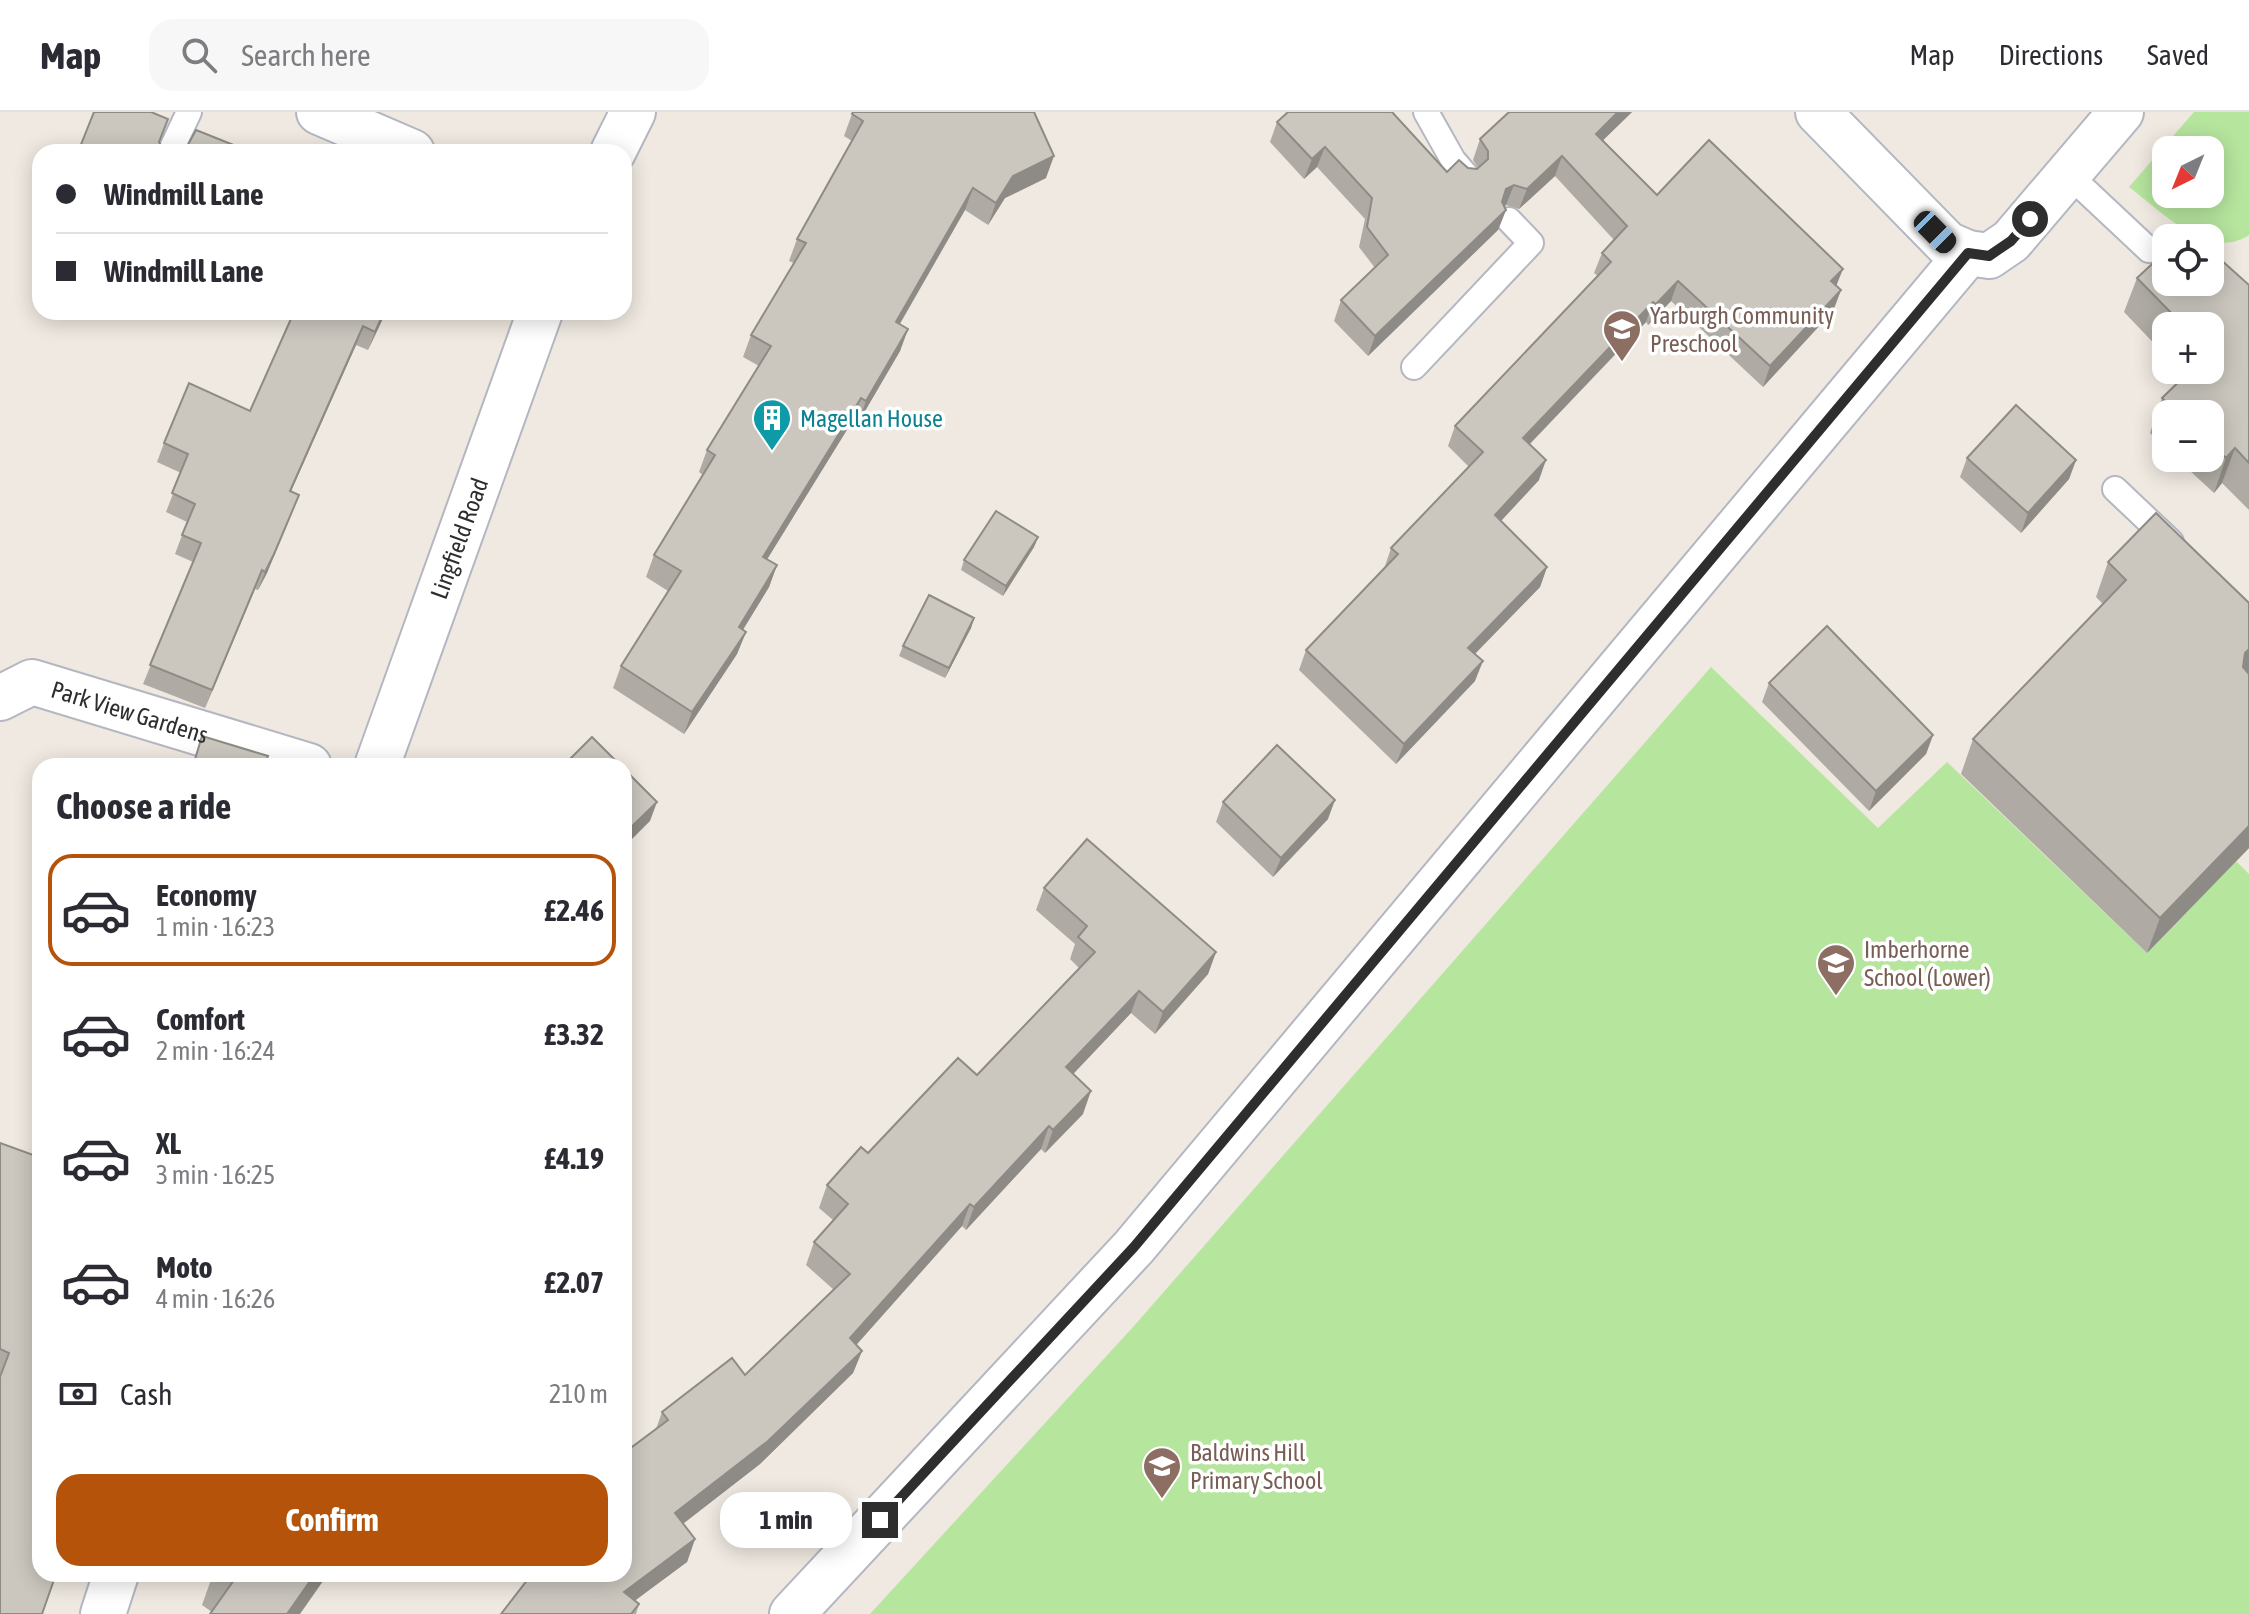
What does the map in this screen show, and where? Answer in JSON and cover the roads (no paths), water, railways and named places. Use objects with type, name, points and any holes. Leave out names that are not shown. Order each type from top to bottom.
[{"type":"street","points":[[319,112],[393,144]]},
{"type":"street","points":[[617,144],[633,112]]},
{"type":"street","points":[[1818,112],[1947,244],[1968,253],[1989,256],[2011,241],[2121,112]]},
{"type":"street","points":[[792,1614],[1134,1247],[1968,253]]},
{"type":"street","name":"Lingfield Road","points":[[380,758],[537,320]]},
{"type":"street","name":"Park View Gardens","points":[[0,698],[32,682],[283,758]]},
{"type":"street","points":[[103,1614],[113,1582]]},
{"type":"lane","points":[[174,144],[189,112]]},
{"type":"lane","points":[[1426,112],[1453,160],[1466,175]]},
{"type":"lane","points":[[2068,174],[2149,250]]},
{"type":"lane","points":[[1414,367],[1531,243],[1509,220]]},
{"type":"lane","points":[[2115,489],[2193,563]]},
{"type":"place","name":"Yarburgh Community Preschool","points":[[1622,363]]},
{"type":"place","name":"Magellan House","points":[[772,452]]},
{"type":"place","name":"Imberhorne School (Lower)","points":[[1836,997]]},
{"type":"place","name":"Baldwins Hill Primary School","points":[[1162,1500]]}]
